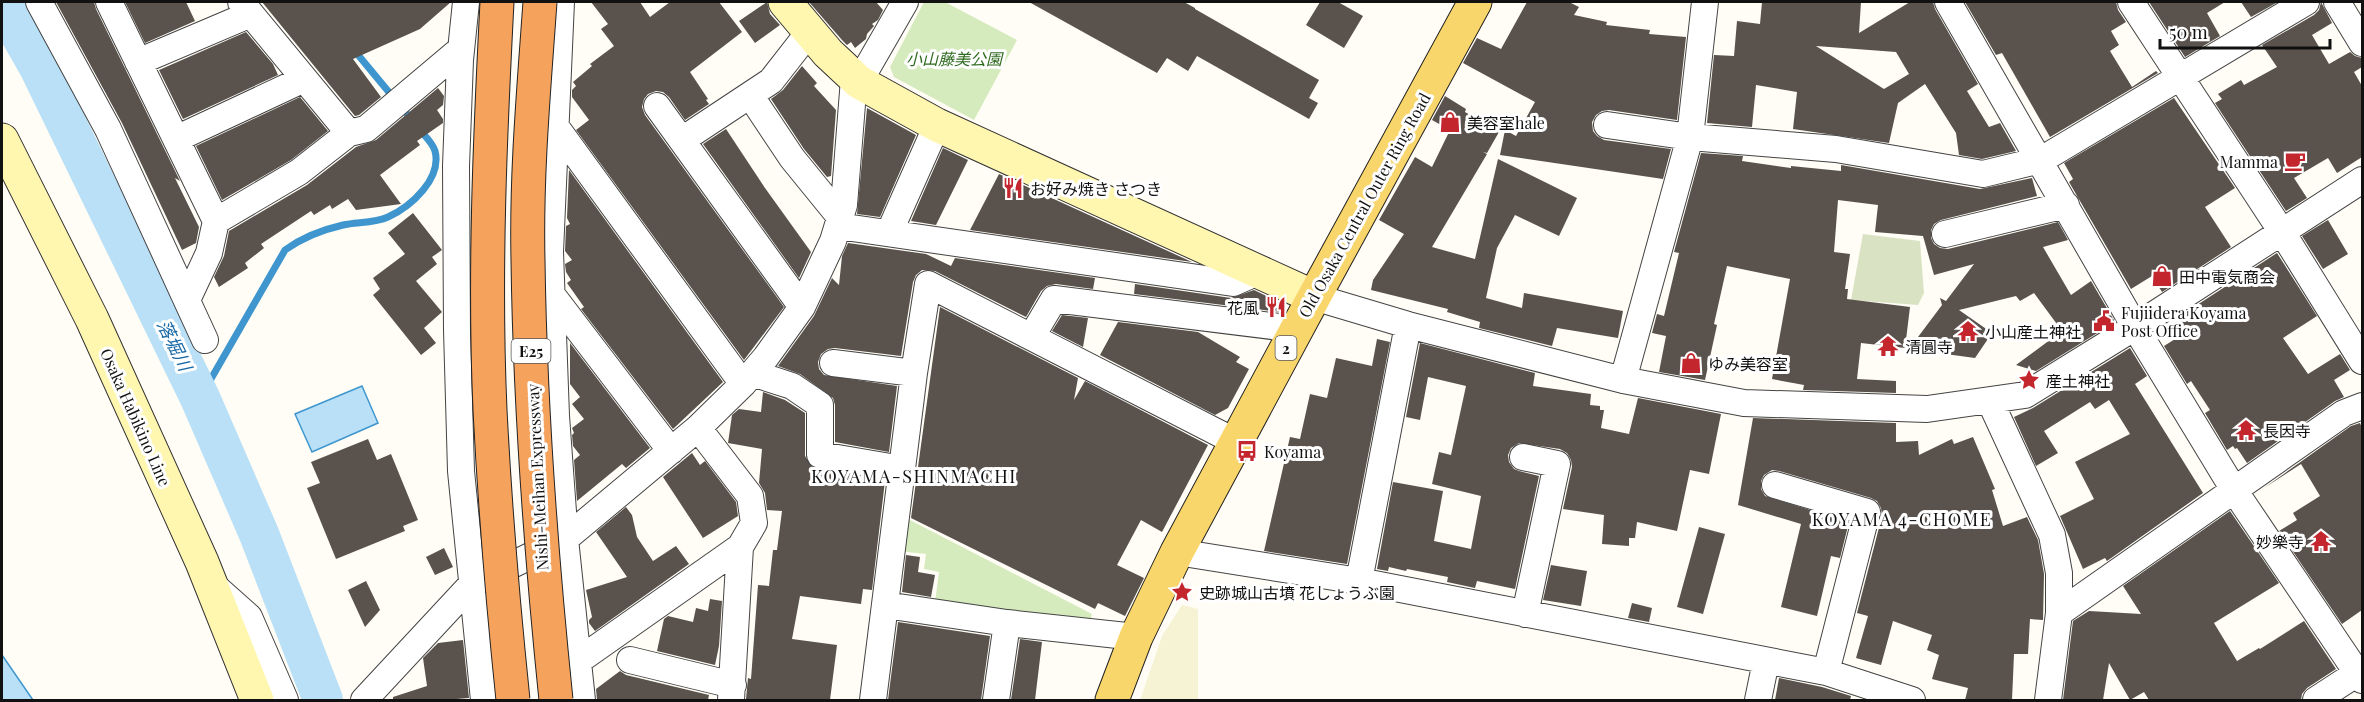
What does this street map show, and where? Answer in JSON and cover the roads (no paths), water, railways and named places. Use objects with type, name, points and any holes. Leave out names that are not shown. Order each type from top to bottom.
[{"type":"highway","name":"E25","points":[[497,2],[491,106],[488,245],[490,408],[499,563],[513,700]]},
{"type":"highway","name":"Nishi-Meihan Expressway","points":[[540,2],[533,99],[528,258],[540,544],[556,700]]},
{"type":"main road","name":"Old Osaka Central Outer Ring Road","points":[[1112,700],[1136,638],[1177,552],[1475,2]]},
{"type":"street","points":[[39,2],[108,129],[205,340]]},
{"type":"street","points":[[109,2],[216,220],[209,253],[187,300]]},
{"type":"street","points":[[466,2],[461,49],[456,166],[457,330],[461,471],[484,700]]},
{"type":"street","points":[[561,2],[550,252],[556,416],[565,539],[582,700]]},
{"type":"street","points":[[785,2],[856,81],[937,125],[1314,297],[1408,325],[1623,380],[1744,403],[1899,410],[1927,409],[2025,394],[2135,327],[2362,180]]},
{"type":"street","points":[[364,700],[471,585],[565,539],[698,428],[748,378],[802,307],[833,241],[844,205],[856,81],[905,2]]},
{"type":"street","points":[[1623,380],[1690,137],[1705,2]]},
{"type":"street","points":[[1948,2],[2041,160],[2135,327],[2234,490],[2361,674],[2316,700]]},
{"type":"street","points":[[2131,2],[2282,232],[2362,361]]},
{"type":"street","points":[[1607,125],[1690,137],[1836,149],[1983,174],[2041,160],[2306,2]]},
{"type":"street","points":[[2337,2],[2362,43]]},
{"type":"street","points":[[138,62],[246,8],[349,133]]},
{"type":"street","points":[[682,140],[771,81],[810,31]]},
{"type":"street","points":[[216,220],[299,172],[349,133],[366,129],[461,49]]},
{"type":"street","points":[[176,139],[304,79]]},
{"type":"street","points":[[750,95],[792,158],[839,221],[889,233],[1233,283],[1258,272]]},
{"type":"street","points":[[657,106],[802,307]]},
{"type":"street","points":[[889,233],[937,125]]},
{"type":"street","points":[[556,128],[748,378],[792,386],[820,405],[820,455],[902,469]]},
{"type":"street","name":"Osaka Habikino Line","points":[[2,140],[92,319],[210,581],[258,700]]},
{"type":"street","points":[[1945,234],[2066,205]]},
{"type":"street","points":[[873,700],[914,374],[928,284],[1236,442]]},
{"type":"street","points":[[552,295],[671,451]]},
{"type":"street","points":[[1032,336],[1054,299],[1296,329]]},
{"type":"street","points":[[1359,581],[1408,325]]},
{"type":"street","points":[[833,363],[914,374]]},
{"type":"street","points":[[1990,401],[2052,535],[2059,573],[2059,613],[2048,700]]},
{"type":"street","points":[[2059,613],[2344,413],[2362,406]]},
{"type":"street","points":[[578,661],[740,547],[754,524],[750,496],[698,428]]},
{"type":"street","points":[[1522,457],[1557,464],[1525,614]]},
{"type":"street","points":[[1774,486],[1867,512],[1826,672]]},
{"type":"street","points":[[630,660],[732,693],[740,547]]},
{"type":"street","points":[[1177,552],[1359,581],[1826,672],[1912,700]]},
{"type":"street","points":[[210,581],[249,617],[285,700]]},
{"type":"street","points":[[885,605],[1007,623],[1136,638]]},
{"type":"street","points":[[996,700],[1007,623]]},
{"type":"street","points":[[1758,700],[1766,661]]},
{"type":"water","points":[[362,386],[378,423],[312,452],[295,414]]},
{"type":"water","points":[[2,655],[33,700],[2,700]]},
{"type":"waterway","name":"落堀川","points":[[2,2],[39,67],[200,398],[259,534],[323,700]]},
{"type":"waterway","points":[[354,50],[412,120]]},
{"type":"waterway","points":[[200,398],[285,250],[327,229],[388,217],[406,206],[423,190],[430,181],[436,161],[434,148],[419,129]]},
{"type":"place","name":"美容室hale","points":[[1450,122]]},
{"type":"place","name":"Mamma","points":[[2295,161]]},
{"type":"place","name":"お好み焼き さつき","points":[[1013,188]]},
{"type":"place","name":"田中電気商会","points":[[2162,276]]},
{"type":"place","name":"花風","points":[[1276,307]]},
{"type":"place","name":"Fujiidera Koyama Post Office","points":[[2104,321]]},
{"type":"place","name":"小山産土神社","points":[[1968,331]]},
{"type":"place","name":"清圓寺","points":[[1888,346]]},
{"type":"place","name":"ゆみ美容室","points":[[1691,363]]},
{"type":"place","name":"産土神社","points":[[2029,380]]},
{"type":"place","name":"長因寺","points":[[2246,430]]},
{"type":"place","name":"Koyama","points":[[1247,451]]},
{"type":"place","name":"妙樂寺","points":[[2321,541]]},
{"type":"place","name":"史跡城山古墳 花しょうぶ園","points":[[1182,592]]},
{"type":"district","name":"KOYAMA-SHINMACHI","points":[[914,476]]},
{"type":"district","name":"KOYAMA 4-CHOME","points":[[1902,519]]},
{"type":"park label","name":"小山藤美公園","points":[[954,58]]}]
